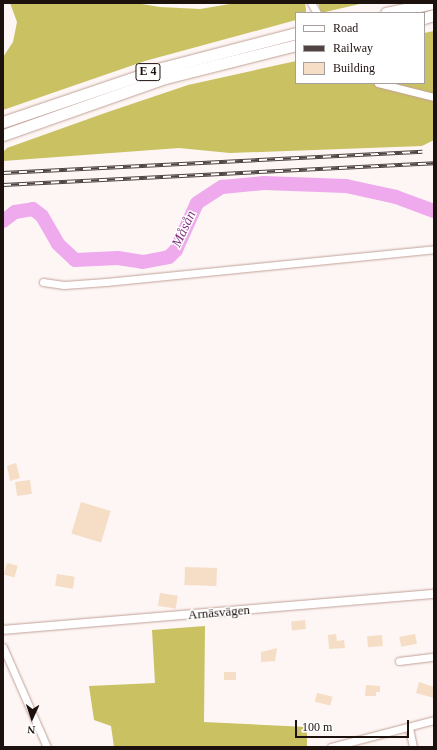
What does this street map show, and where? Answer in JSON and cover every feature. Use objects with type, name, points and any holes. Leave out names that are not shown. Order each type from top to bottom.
[{"type":"highway","points":[[391,12],[433,3]]},
{"type":"highway","name":"E 4","points":[[3,122],[162,68],[295,32]]},
{"type":"highway","name":"E 4","points":[[3,135],[165,78],[295,45]]},
{"type":"street","points":[[312,3],[316,12]]},
{"type":"street","points":[[382,84],[434,97]]},
{"type":"street","points":[[43,282],[64,285],[106,282],[434,249]]},
{"type":"street","name":"Arnäsvägen","points":[[3,630],[434,594]]},
{"type":"street","points":[[3,647],[47,747]]},
{"type":"street","points":[[399,661],[434,657]]},
{"type":"street","points":[[331,747],[409,728],[434,720]]},
{"type":"street","points":[[409,728],[413,747]]},
{"type":"shaded area","points":[[10,3],[136,3],[160,7],[200,9],[236,3],[305,3],[306,9],[306,12],[295,12],[295,20],[145,61],[3,110],[3,57],[13,42],[17,22]]},
{"type":"shaded area","points":[[318,3],[364,3],[325,12],[321,12]]},
{"type":"shaded area","points":[[434,31],[434,140],[422,146],[230,153],[179,148],[3,161],[3,152],[7,148],[105,113],[188,85],[295,61],[295,84],[425,84],[425,33]]},
{"type":"shaded area","points":[[205,626],[204,722],[307,727],[307,747],[114,747],[111,726],[94,720],[89,686],[155,683],[152,630]]},
{"type":"building","points":[[16,463],[20,478],[10,481],[7,466]]},
{"type":"building","points":[[30,480],[32,494],[17,496],[15,482]]},
{"type":"building","points":[[81,502],[111,511],[101,543],[71,534]]},
{"type":"building","points":[[7,563],[18,566],[15,577],[4,575]]},
{"type":"building","points":[[185,567],[217,568],[216,586],[184,585]]},
{"type":"building","points":[[57,574],[75,577],[73,589],[55,586]]},
{"type":"building","points":[[160,593],[178,596],[176,609],[158,606]]},
{"type":"building","points":[[305,620],[306,629],[292,630],[291,621]]},
{"type":"building","points":[[336,634],[337,641],[344,640],[345,648],[329,649],[328,635]]},
{"type":"building","points":[[415,634],[417,644],[401,647],[399,637]]},
{"type":"building","points":[[382,635],[383,646],[368,647],[367,636]]},
{"type":"building","points":[[277,648],[275,661],[261,662],[261,652]]},
{"type":"building","points":[[224,672],[236,672],[236,680],[224,680]]},
{"type":"building","points":[[419,682],[434,687],[434,698],[416,693]]},
{"type":"building","points":[[366,685],[380,686],[380,692],[376,692],[376,696],[365,696]]},
{"type":"building","points":[[317,693],[333,697],[330,706],[315,702]]},
{"type":"waterway","name":"Måsån","points":[[3,221],[15,212],[33,209],[42,216],[58,244],[75,260],[118,258],[143,262],[169,257],[176,250],[197,203],[222,187],[264,183],[346,186],[396,197],[434,211]]},
{"type":"railway","points":[[3,173],[422,152]]},
{"type":"railway","points":[[3,185],[434,163]]}]
